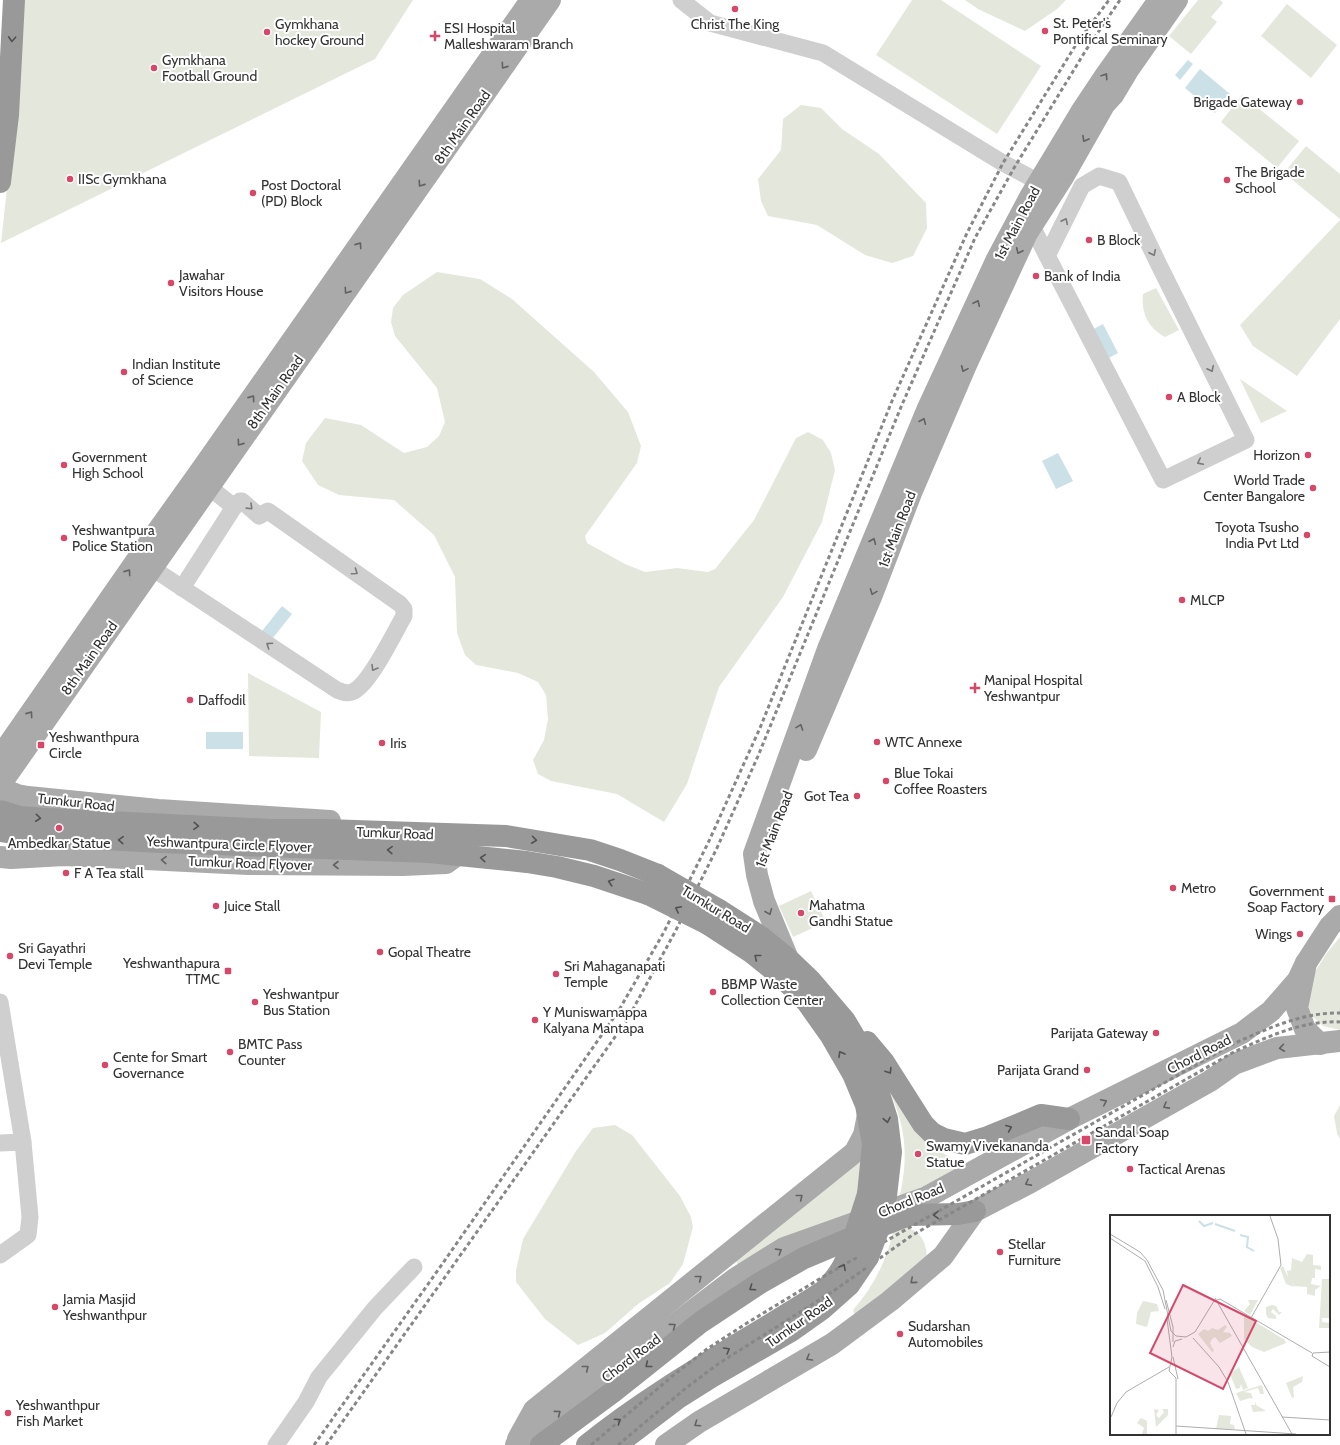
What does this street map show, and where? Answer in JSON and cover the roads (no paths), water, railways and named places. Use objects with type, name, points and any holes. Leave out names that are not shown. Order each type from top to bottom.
[{"type":"highway","points":[[0,182],[8,115],[14,0]]},
{"type":"highway","name":"Yeshwantpura Circle Flyover","points":[[0,811],[20,817],[47,819],[272,830],[325,830],[349,832]]},
{"type":"highway","name":"Yeshwantpura Circle Flyover","points":[[0,831],[27,835],[429,852],[457,855]]},
{"type":"highway","name":"Tumkur Road","points":[[349,832],[513,837],[590,850],[658,875],[713,917],[751,952],[782,977],[806,1002],[831,1036],[853,1074],[866,1105],[873,1144],[877,1195]]},
{"type":"highway","name":"Tumkur Road","points":[[457,855],[527,862],[557,867],[594,876],[713,917],[761,937],[788,959],[810,980],[845,1021],[864,1053],[887,1119],[891,1152],[849,1285],[822,1309],[791,1330],[678,1398],[616,1445]]},
{"type":"highway","points":[[845,1021],[867,1042],[883,1061],[923,1124],[932,1133],[944,1139],[965,1144],[988,1137],[1040,1115],[1069,1119]]},
{"type":"highway","points":[[541,1445],[612,1392],[701,1322],[760,1283],[804,1258],[873,1228],[909,1216],[958,1214],[975,1211]]},
{"type":"highway","name":"Tumkur Road","points":[[587,1445],[604,1431],[664,1389],[824,1291],[837,1277],[846,1263],[859,1252]]},
{"type":"main road","name":"1st Main Road","points":[[757,875],[754,854],[828,649],[928,408],[996,261],[1059,184],[1104,76],[1159,0]]},
{"type":"main road","name":"1st Main Road","points":[[757,875],[771,833],[871,597],[911,493],[966,365],[1027,233],[1059,184],[1108,100],[1177,0]]},
{"type":"main road","name":"8th Main Road","points":[[0,757],[9,734],[121,597],[152,568],[209,487],[537,5]]},
{"type":"main road","name":"8th Main Road","points":[[0,785],[202,469],[537,5]]},
{"type":"main road","name":"Tumkur Road","points":[[0,788],[17,795],[28,797],[158,810],[336,822],[349,832]]},
{"type":"main road","name":"Tumkur Road Flyover","points":[[0,857],[11,858],[64,855],[248,864],[403,865],[446,863],[457,855]]},
{"type":"main road","points":[[757,875],[764,901],[788,959]]},
{"type":"main road","points":[[1330,1043],[1305,1029],[1297,1008],[1306,963],[1330,926],[1340,916]]},
{"type":"main road","name":"Chord Road","points":[[515,1445],[736,1278],[784,1248],[927,1197],[1069,1119],[1242,1033],[1271,1011],[1298,980],[1306,963]]},
{"type":"main road","points":[[666,1445],[699,1422],[832,1344],[890,1301],[943,1256],[975,1211],[1038,1178],[1210,1081],[1234,1064],[1277,1048],[1330,1043]]},
{"type":"main road","points":[[515,1445],[534,1410],[855,1152],[864,1136],[868,1115]]},
{"type":"street","points":[[682,0],[710,23],[823,53],[1003,163],[1059,184],[1099,176],[1119,182],[1158,265],[1197,339],[1246,440],[1163,480],[1032,226]]},
{"type":"street","points":[[1048,256],[1059,184]]},
{"type":"street","points":[[209,487],[234,507]]},
{"type":"street","points":[[152,568],[182,588],[337,690],[345,693],[352,692],[360,687],[370,674],[404,616],[404,609],[400,604],[268,511],[265,511],[260,516],[242,501],[234,507],[182,588]]},
{"type":"street","points":[[0,1002],[23,1142],[30,1216],[28,1236],[0,1255]]},
{"type":"street","points":[[0,1143],[23,1142]]},
{"type":"street","points":[[276,1445],[306,1402],[319,1377],[375,1308],[414,1267]]},
{"type":"water","points":[[1188,60],[1193,64],[1180,80],[1175,75]]},
{"type":"water","points":[[1200,69],[1230,94],[1215,113],[1185,88]]},
{"type":"water","points":[[1103,324],[1118,353],[1105,360],[1090,331]]},
{"type":"water","points":[[1058,453],[1073,481],[1056,489],[1042,461]]},
{"type":"water","points":[[282,606],[292,614],[272,639],[262,631]]},
{"type":"water","points":[[206,732],[243,732],[243,749],[206,749]]},
{"type":"railway","points":[[314,1445],[619,1010],[664,932],[709,841],[760,728],[892,401],[967,233],[1003,163],[1077,43],[1109,0]]},
{"type":"railway","points":[[326,1445],[627,1020],[675,932],[717,848],[758,756],[901,407],[975,238],[1014,168],[1086,50],[1120,0]]},
{"type":"railway","points":[[591,1445],[707,1349],[826,1275],[1231,1045],[1284,1023],[1312,1015],[1340,1013]]},
{"type":"railway","points":[[618,1445],[686,1388],[718,1364],[835,1290],[911,1236],[1234,1052],[1272,1035],[1299,1027],[1326,1022],[1340,1022]]},
{"type":"place","name":"Christ The King","points":[[735,9]]},
{"type":"place","name":"St. Peter's Pontifical Seminary","points":[[1045,31]]},
{"type":"place","name":"Gymkhana hockey Ground","points":[[267,32]]},
{"type":"place","name":"ESI Hospital Malleshwaram Branch","points":[[435,36]]},
{"type":"place","name":"Gymkhana Football Ground","points":[[154,68]]},
{"type":"place","name":"Brigade Gateway","points":[[1300,102]]},
{"type":"place","name":"IISc Gymkhana","points":[[70,179]]},
{"type":"place","name":"The Brigade School","points":[[1227,180]]},
{"type":"place","name":"Post Doctoral (PD) Block","points":[[253,193]]},
{"type":"place","name":"B Block","points":[[1089,240]]},
{"type":"place","name":"Bank of India","points":[[1036,276]]},
{"type":"place","name":"Jawahar Visitors House","points":[[171,283]]},
{"type":"place","name":"Indian Institute of Science","points":[[124,372]]},
{"type":"place","name":"A Block","points":[[1169,397]]},
{"type":"place","name":"Horizon","points":[[1308,455]]},
{"type":"place","name":"Government High School","points":[[64,465]]},
{"type":"place","name":"World Trade Center Bangalore","points":[[1313,488]]},
{"type":"place","name":"Toyota Tsusho India Pvt Ltd","points":[[1307,535]]},
{"type":"place","name":"Yeshwantpura Police Station","points":[[64,538]]},
{"type":"place","name":"MLCP","points":[[1182,600]]},
{"type":"place","name":"Manipal Hospital Yeshwantpur","points":[[975,688]]},
{"type":"place","name":"Daffodil","points":[[190,700]]},
{"type":"place","name":"WTC Annexe","points":[[877,742]]},
{"type":"place","name":"Iris","points":[[382,743]]},
{"type":"place","name":"Yeshwanthpura Circle","points":[[41,745]]},
{"type":"place","name":"Blue Tokai Coffee Roasters","points":[[886,781]]},
{"type":"place","name":"Got Tea","points":[[857,796]]},
{"type":"place","name":"Ambedkar Statue","points":[[59,828]]},
{"type":"place","name":"F A Tea stall","points":[[66,873]]},
{"type":"place","name":"Metro","points":[[1173,888]]},
{"type":"place","name":"Government Soap Factory","points":[[1332,899]]},
{"type":"place","name":"Juice Stall","points":[[216,906]]},
{"type":"place","name":"Mahatma Gandhi Statue","points":[[801,913]]},
{"type":"place","name":"Wings","points":[[1300,934]]},
{"type":"place","name":"Gopal Theatre","points":[[380,952]]},
{"type":"place","name":"Sri Gayathri Devi Temple","points":[[10,956]]},
{"type":"place","name":"Yeshwanthapura TTMC","points":[[228,971]]},
{"type":"place","name":"Sri Mahaganapati Temple","points":[[556,974]]},
{"type":"place","name":"BBMP Waste Collection Center","points":[[713,992]]},
{"type":"place","name":"Yeshwantpur Bus Station","points":[[255,1002]]},
{"type":"place","name":"Y Muniswamappa Kalyana Mantapa","points":[[535,1020]]},
{"type":"place","name":"Parijata Gateway","points":[[1156,1033]]},
{"type":"place","name":"BMTC Pass Counter","points":[[230,1052]]},
{"type":"place","name":"Cente for Smart Governance","points":[[105,1065]]},
{"type":"place","name":"Parijata Grand","points":[[1087,1070]]},
{"type":"place","name":"Sandal Soap Factory","points":[[1086,1140]]},
{"type":"place","name":"Swamy Vivekananda Statue","points":[[918,1154]]},
{"type":"place","name":"Tactical Arenas","points":[[1130,1169]]},
{"type":"place","name":"Stellar Furniture","points":[[1000,1252]]},
{"type":"place","name":"Jamia Masjid Yeshwanthpur","points":[[55,1307]]},
{"type":"place","name":"Sudarshan Automobiles","points":[[900,1334]]},
{"type":"place","name":"Yeshwanthpur Fish Market","points":[[8,1413]]}]
